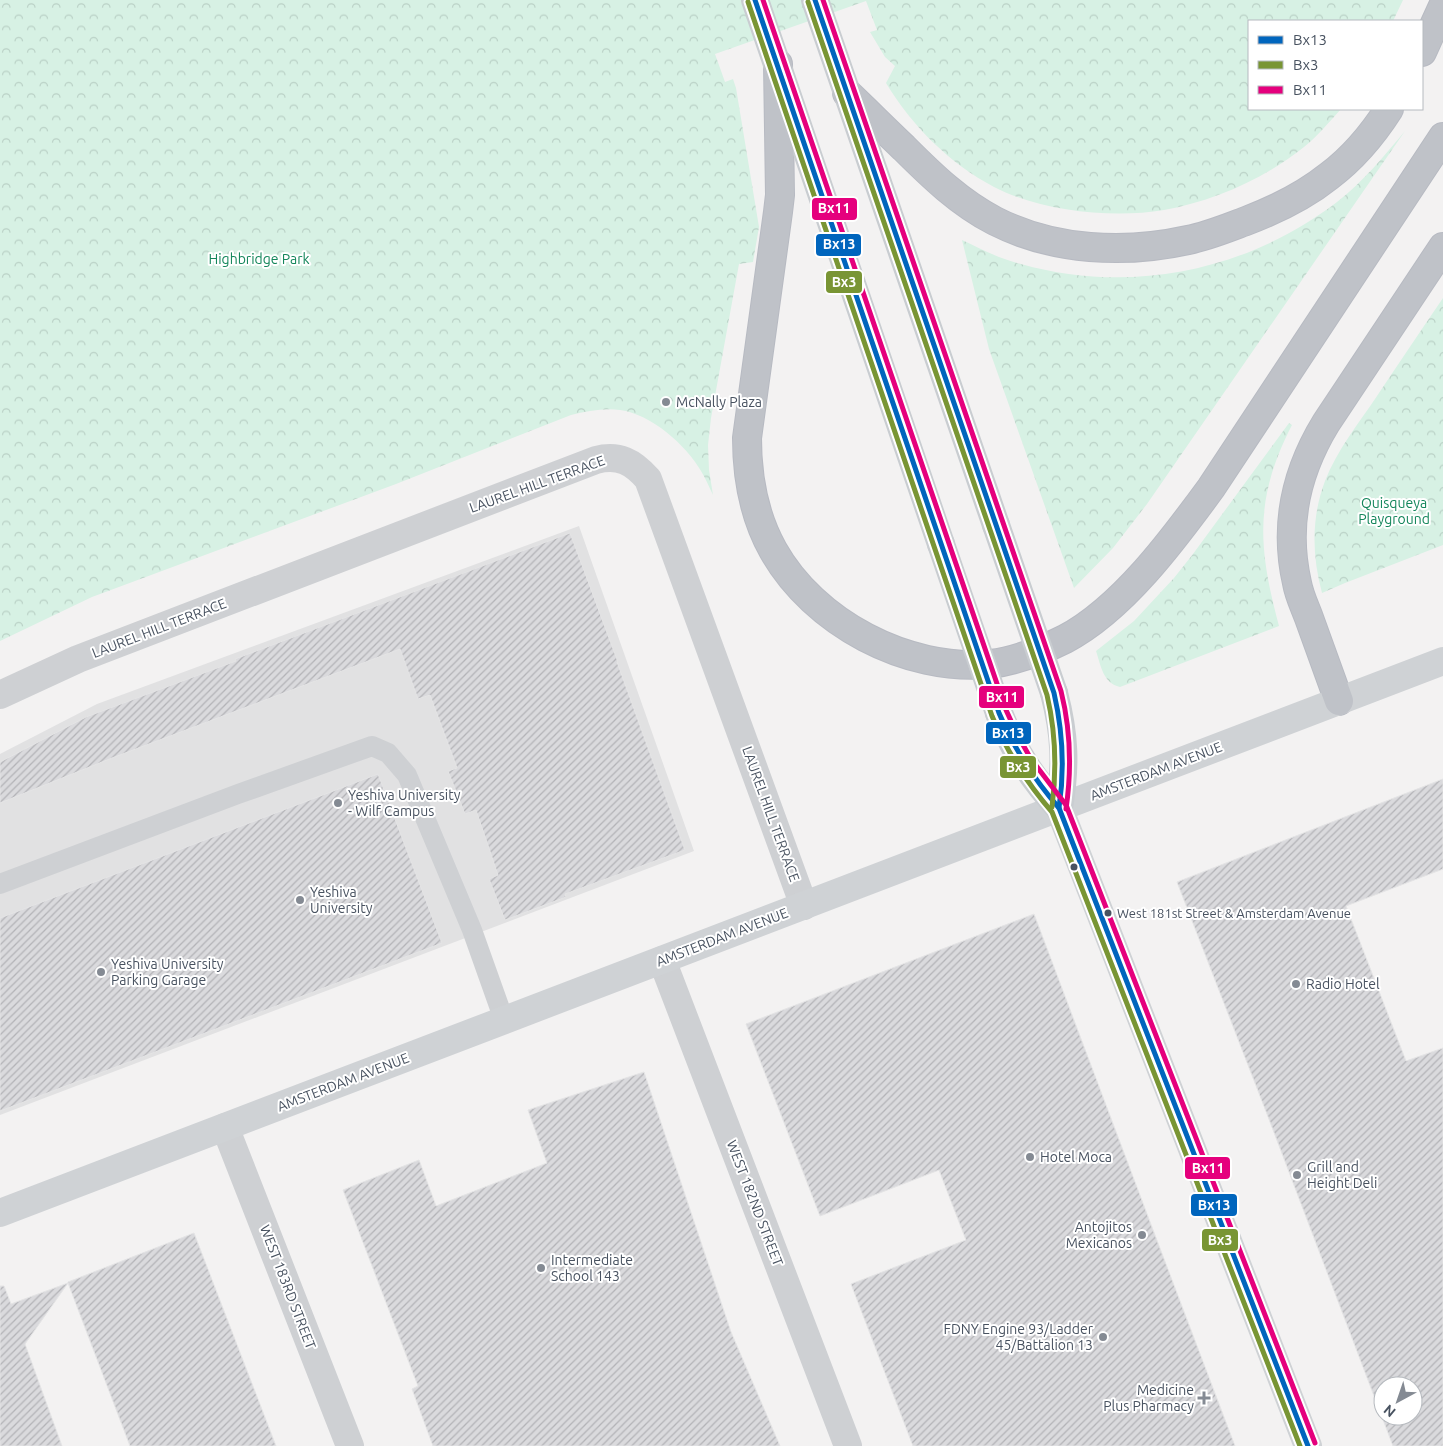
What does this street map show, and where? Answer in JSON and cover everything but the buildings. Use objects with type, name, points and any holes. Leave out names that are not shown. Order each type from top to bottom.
[{"type":"highway","points":[[1423,50],[1443,6]]},
{"type":"highway","points":[[778,64],[780,195],[747,438],[748,469],[753,497],[774,550],[800,587],[816,603],[834,618],[868,639],[910,656],[949,663],[977,664],[1003,662],[1051,645],[1077,632],[1094,620],[1130,587],[1175,537],[1210,488],[1443,137]]},
{"type":"highway","points":[[847,92],[943,186],[968,206],[1011,228],[1050,241],[1116,248],[1141,247],[1189,240],[1234,226],[1271,211],[1318,184],[1342,165],[1366,140],[1389,110]]},
{"type":"highway","points":[[1339,700],[1296,578],[1291,539],[1291,522],[1296,490],[1306,461],[1322,430],[1443,247]]},
{"type":"main road","points":[[755,0],[998,713],[1022,762],[1059,808],[1308,1446]]},
{"type":"main road","points":[[815,0],[1054,694],[1062,727],[1064,748],[1063,786],[1059,808]]},
{"type":"main road","name":"AMSTERDAM AVENUE","points":[[0,1214],[1443,661]]},
{"type":"street","name":"LAUREL HILL TERRACE","points":[[0,695],[78,660],[578,467],[607,457],[618,458],[630,462],[640,469],[648,479],[804,906]]},
{"type":"street","name":"WEST 182ND STREET","points":[[662,960],[848,1446]]},
{"type":"street","name":"WEST 183RD STREET","points":[[225,1127],[350,1446]]},
{"type":"lane","points":[[0,884],[238,794],[372,746],[388,753],[407,775],[472,930],[504,1020]]},
{"type":"shaded area","name":"Yeshiva University - Wilf Campus","points":[[579,526],[694,851],[0,1115],[0,754],[97,704]]},
{"type":"green space","name":"Highbridge Park","points":[[0,0],[1403,0],[1393,20],[1248,20],[1248,110],[1340,110],[1319,134],[1304,147],[1289,159],[1255,179],[1220,195],[1201,201],[1144,213],[1122,214],[1077,211],[1033,202],[994,187],[962,167],[920,128],[896,99],[886,83],[895,66],[885,57],[870,32],[877,30],[866,1],[715,54],[725,82],[733,79],[736,88],[759,227],[753,262],[739,264],[711,418],[708,445],[713,495],[701,471],[686,451],[677,441],[655,424],[632,413],[614,409],[583,412],[92,597],[0,641]]},
{"type":"green space","points":[[1405,131],[1147,504],[1113,548],[1074,588],[989,349],[962,240],[1021,264],[1062,273],[1104,277],[1145,276],[1186,270],[1226,260],[1265,245],[1302,226],[1337,202],[1356,186]]},
{"type":"green space","name":"Quisqueya Playground","points":[[1443,298],[1443,545],[1322,593],[1316,565],[1314,537],[1317,509],[1325,481],[1349,437]]},
{"type":"green space","points":[[1289,423],[1292,425],[1271,477],[1263,524],[1267,572],[1279,626],[1120,687],[1114,685],[1106,678],[1096,651],[1134,621],[1174,578]]},
{"type":"transit line","name":"Bx13","points":[[755,0],[999,713],[1025,763],[1059,808],[1308,1446]]},
{"type":"transit line","name":"Bx11","points":[[763,0],[1006,710],[1031,759],[1066,805],[1315,1443]]},
{"type":"transit line","name":"Bx13","points":[[815,0],[1054,693],[1062,750],[1059,808]]},
{"type":"transit line","name":"Bx11","points":[[823,0],[1061,691],[1070,750],[1066,809]]},
{"type":"transit line","name":"Bx3","points":[[748,2],[992,716],[1018,767],[1052,812],[1300,1446]]},
{"type":"transit line","name":"Bx3","points":[[808,2],[1047,695],[1055,751],[1052,807]]},
{"type":"place","name":"McNally Plaza","points":[[666,402]]},
{"type":"place","name":"Yeshiva University - Wilf Campus","points":[[338,803]]},
{"type":"place","name":"Yeshiva University","points":[[300,900]]},
{"type":"place","name":"West 181st Street & Amsterdam Avenue","points":[[1108,913]]},
{"type":"place","name":"Yeshiva University Parking Garage","points":[[101,972]]},
{"type":"place","name":"Radio Hotel","points":[[1296,984]]},
{"type":"place","name":"Hotel Moca","points":[[1030,1157]]},
{"type":"place","name":"Grill and Height Deli","points":[[1297,1175]]},
{"type":"place","name":"Antojitos Mexicanos","points":[[1142,1235]]},
{"type":"place","name":"Intermediate School 143","points":[[541,1268]]},
{"type":"place","name":"FDNY Engine 93/Ladder 45/Battalion 13","points":[[1103,1337]]},
{"type":"place","name":"Medicine Plus Pharmacy","points":[[1204,1398]]}]
